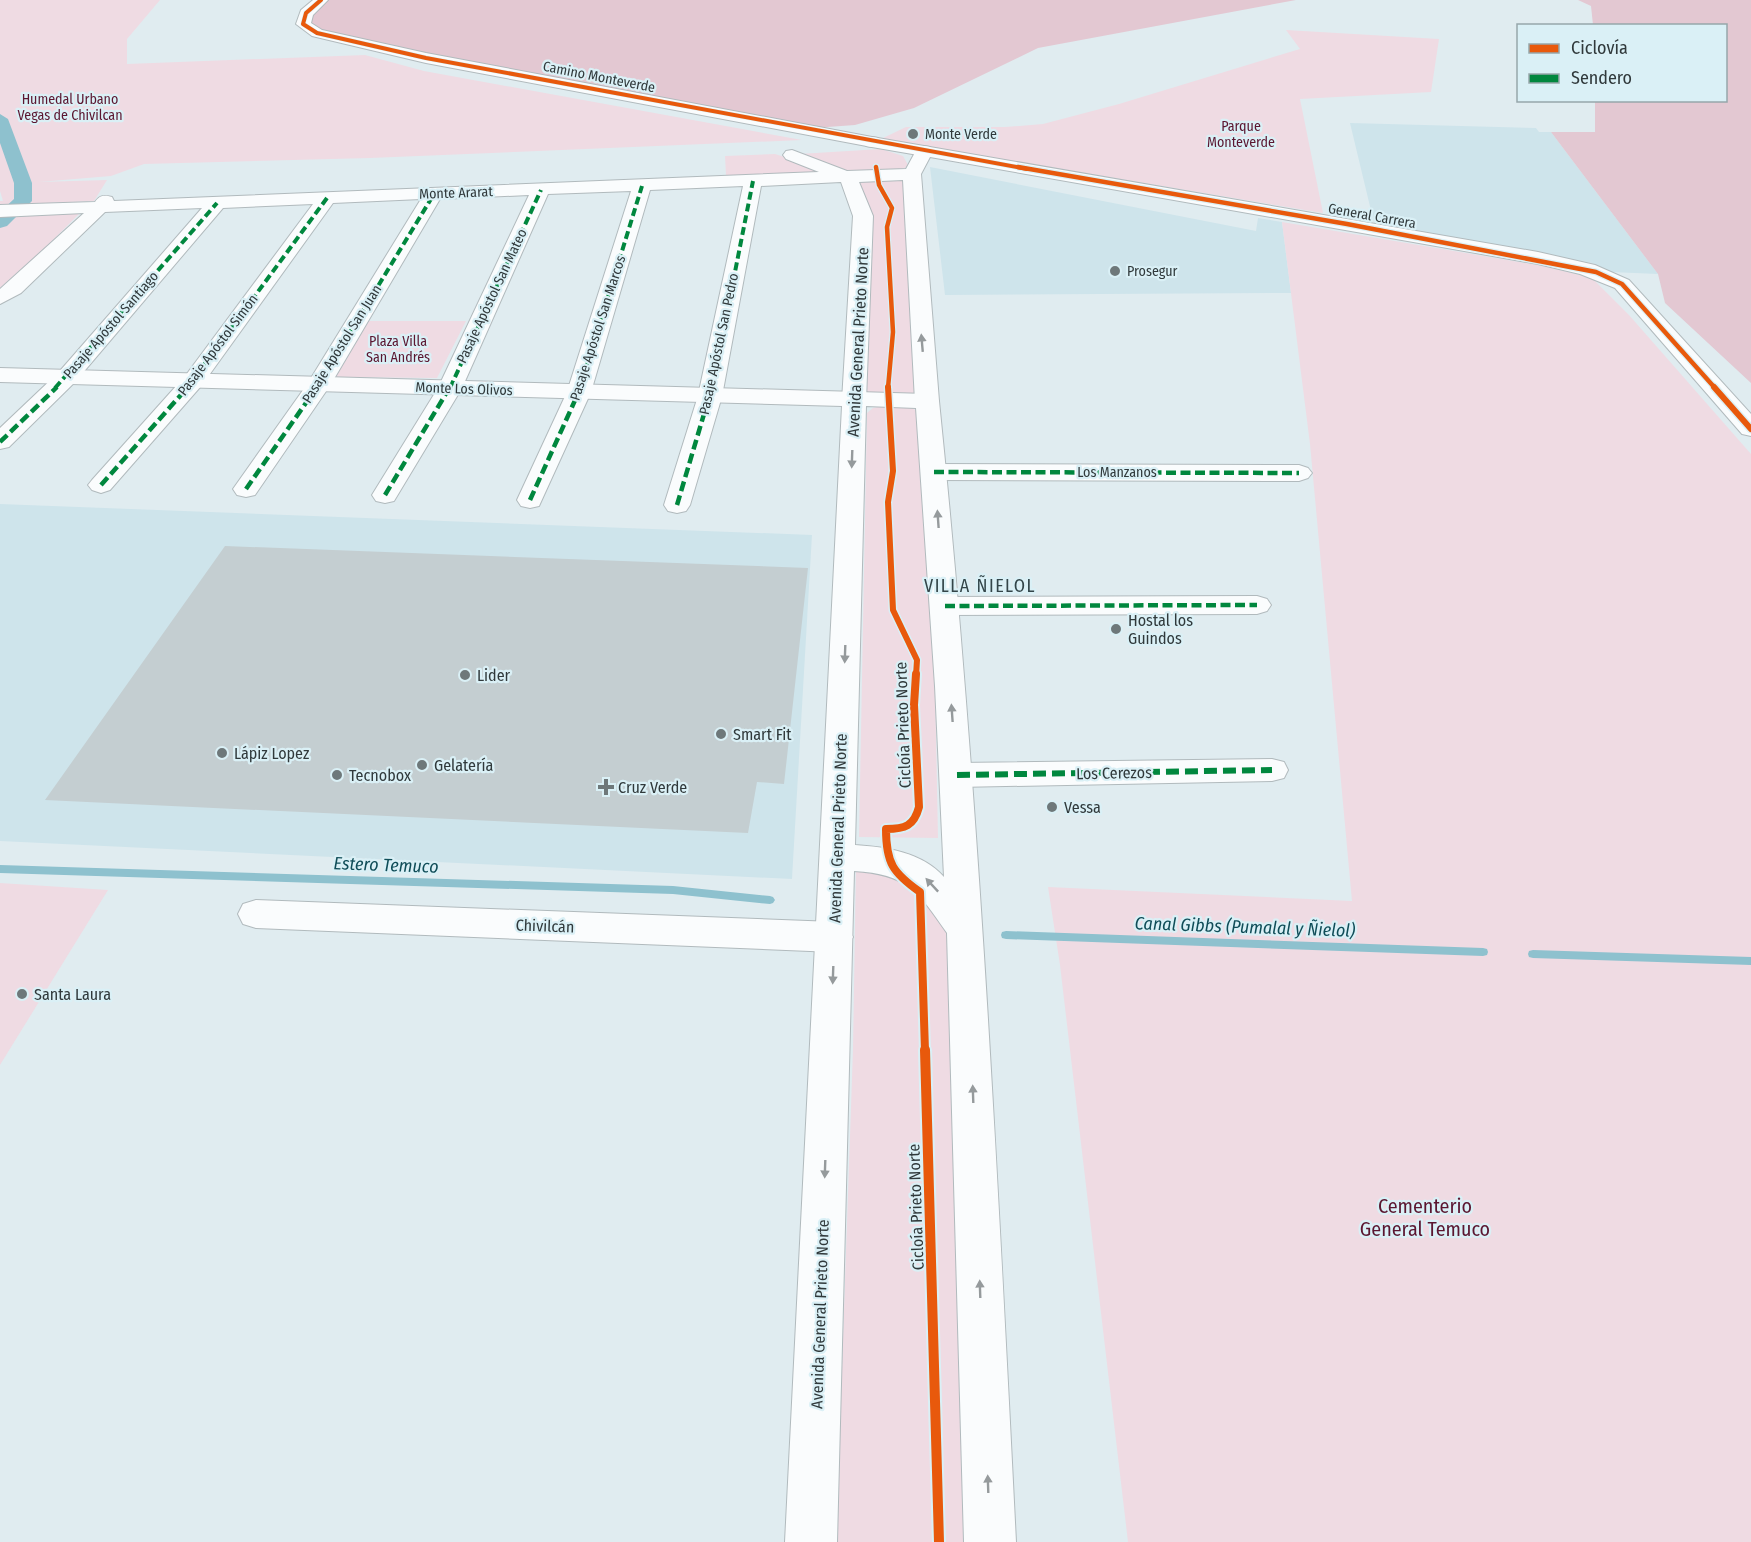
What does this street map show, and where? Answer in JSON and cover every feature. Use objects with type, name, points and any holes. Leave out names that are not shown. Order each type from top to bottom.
[{"type":"street","name":"Camino Monteverde","points":[[321,0],[306,13],[303,24],[317,33],[426,58],[924,152]]},
{"type":"street","points":[[924,152],[912,174],[927,401],[945,606],[966,932],[990,1542]]},
{"type":"street","name":"General Carrera","points":[[924,152],[1347,224],[1563,264],[1606,276],[1622,284],[1751,429]]},
{"type":"street","points":[[792,155],[848,178]]},
{"type":"street","name":"Monte Ararat","points":[[0,211],[912,174]]},
{"type":"street","name":"Avenida General Prieto Norte","points":[[811,1542],[863,216],[848,178]]},
{"type":"street","name":"Pasaje Apóstol San Pedro","points":[[677,505],[710,396],[753,182]]},
{"type":"street","points":[[0,298],[14,289],[100,207],[117,185]]},
{"type":"street","name":"Pasaje Apóstol San Marcos","points":[[530,500],[579,392],[642,186]]},
{"type":"street","name":"Pasaje Apóstol San Mateo","points":[[385,495],[450,388],[541,190]]},
{"type":"street","name":"Pasaje Apóstol San Juan","points":[[246,489],[319,384],[434,194]]},
{"type":"street","name":"Pasaje Apóstol Simón","points":[[101,485],[194,380],[327,198]]},
{"type":"street","name":"Pasaje Apóstol Santiago","points":[[0,442],[66,377],[217,202]]},
{"type":"street","name":"Monte Los Olivos","points":[[0,375],[927,401]]},
{"type":"street","name":"Los Manzanos","points":[[934,472],[1299,473]]},
{"type":"street","points":[[945,606],[1257,605]]},
{"type":"street","name":"Los Cerezos","points":[[957,776],[1272,770]]},
{"type":"street","points":[[837,857],[887,861],[909,867],[933,884],[966,932]]},
{"type":"street","name":"Chivilcán","points":[[256,914],[834,937]]},
{"type":"shaded area","points":[[322,0],[1296,0],[1038,48],[914,108],[855,125],[800,129],[314,31],[303,21]]},
{"type":"shaded area","points":[[1578,0],[1751,0],[1751,383],[1665,303],[1658,274],[1551,132],[1595,132],[1595,102],[1727,102],[1727,24],[1593,24],[1591,6]]},
{"type":"shaded area","points":[[1350,123],[1536,128],[1539,132],[1551,132],[1658,274],[1611,272],[1592,263],[1374,223]]},
{"type":"shaded area","points":[[930,167],[1256,231],[1258,218],[1282,222],[1291,293],[945,295]]},
{"type":"shaded area","name":"Lider","points":[[0,504],[812,535],[792,879],[0,841]]},
{"type":"green space","name":"Humedal Urbano Vegas de Chivilcan","points":[[0,0],[160,0],[127,39],[127,64],[365,55],[424,71],[802,140],[370,158],[144,164],[111,176],[39,182],[107,180],[94,201],[0,205],[0,201],[3,201],[0,191]]},
{"type":"green space","name":"Parque Monteverde","points":[[1286,30],[1439,39],[1431,92],[1300,99],[1323,213],[881,139],[906,127],[1005,127],[1043,124],[1119,104],[1300,49]]},
{"type":"green space","points":[[881,149],[903,156],[908,165],[903,170],[845,172],[799,154]]},
{"type":"green space","points":[[775,154],[804,163],[818,170],[817,173],[727,177],[726,175],[725,156]]},
{"type":"green space","points":[[907,177],[920,398],[861,397],[854,179]]},
{"type":"green space","points":[[80,213],[43,250],[0,288],[0,216]]},
{"type":"green space","name":"Cementerio General Temuco","points":[[1282,222],[1543,266],[1592,278],[1629,315],[1751,454],[1751,1542],[1128,1542],[1060,965],[1048,887],[1352,901],[1310,444]]},
{"type":"green space","name":"Plaza Villa San Andrés","points":[[366,321],[466,321],[437,378],[330,377]]},
{"type":"green space","points":[[892,404],[912,408],[922,414],[933,582],[938,838],[859,837],[867,413],[873,408]]},
{"type":"green space","points":[[856,866],[893,871],[949,917],[977,1542],[836,1542],[853,1049]]},
{"type":"green space","name":"Santa Laura","points":[[0,883],[108,890],[0,1065]]},
{"type":"building","name":"Lider","points":[[225,546],[808,568],[784,784],[757,782],[748,833],[45,800]]},
{"type":"waterway","points":[[0,119],[23,183],[23,201],[0,222]]},
{"type":"waterway","name":"Estero Temuco","points":[[0,869],[673,890],[770,900]]},
{"type":"waterway","name":"Canal Gibbs (Pumalal y Ñielol)","points":[[1006,935],[1483,952]]},
{"type":"waterway","name":"Canal Gibbs (Pumalal y Ñielol)","points":[[1533,954],[1751,961]]},
{"type":"marked path","points":[[677,505],[710,396],[753,181]]},
{"type":"marked path","points":[[530,500],[579,392],[642,186]]},
{"type":"marked path","points":[[385,495],[450,388],[541,190]]},
{"type":"marked path","points":[[246,489],[319,384],[434,194]]},
{"type":"marked path","points":[[101,485],[194,380],[327,198]]},
{"type":"marked path","points":[[0,442],[67,377],[217,203]]},
{"type":"marked path","points":[[934,472],[1299,473]]},
{"type":"marked path","points":[[945,606],[1257,605]]},
{"type":"marked path","points":[[957,775],[1272,770]]},
{"type":"cycle path","points":[[321,0],[306,13],[303,24],[317,33],[426,58],[872,142],[1347,224],[1596,272],[1622,284],[1751,429]]},
{"type":"cycle path","name":"Cicloía Prieto Norte","points":[[876,167],[879,185],[892,208],[887,227],[893,332],[888,386],[893,471],[888,502],[893,610],[917,660],[914,705],[919,807],[912,824],[899,829],[886,829],[886,841],[889,859],[896,873],[920,892],[939,1542]]},
{"type":"place","name":"Monte Verde","points":[[913,134]]},
{"type":"place","name":"Prosegur","points":[[1115,271]]},
{"type":"place","name":"Hostal los Guindos","points":[[1116,629]]},
{"type":"place","name":"Lider","points":[[465,675]]},
{"type":"place","name":"Smart Fit","points":[[721,734]]},
{"type":"place","name":"Lápiz Lopez","points":[[222,753]]},
{"type":"place","name":"Gelatería","points":[[422,765]]},
{"type":"place","name":"Tecnobox","points":[[337,775]]},
{"type":"place","name":"Cruz Verde","points":[[606,787]]},
{"type":"place","name":"Vessa","points":[[1052,807]]},
{"type":"place","name":"Santa Laura","points":[[22,994]]},
{"type":"district","name":"VILLA ÑIELOL","points":[[980,586]]}]
